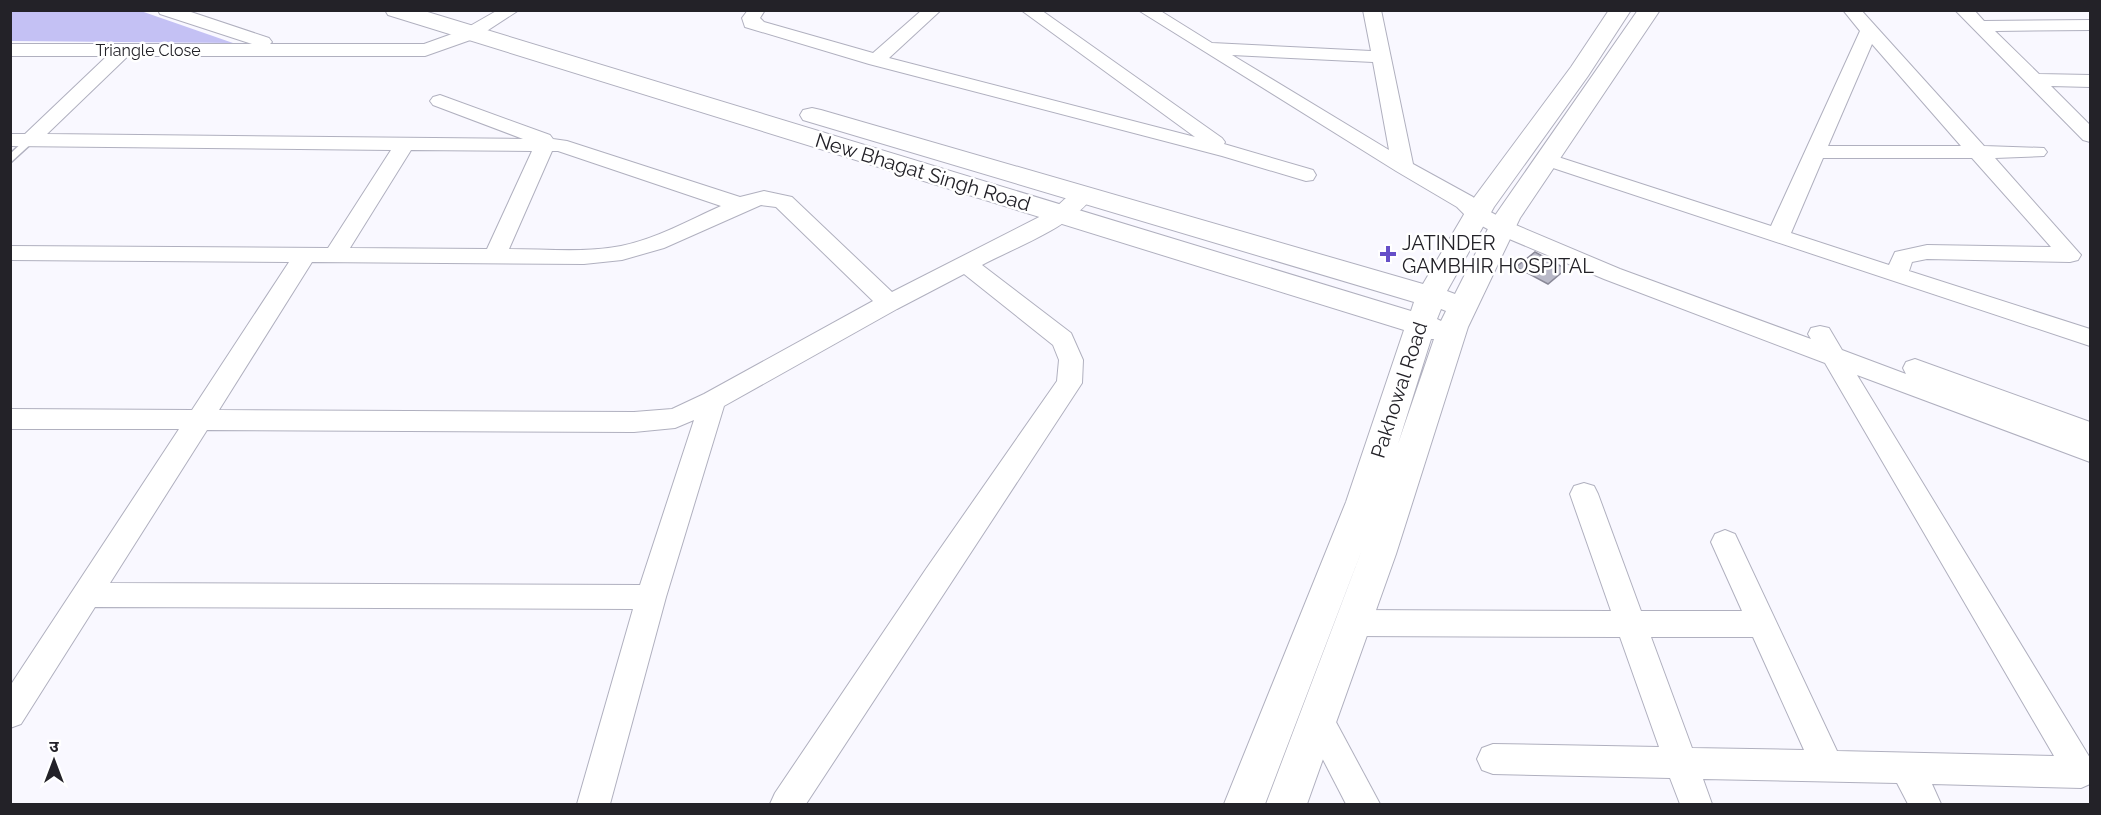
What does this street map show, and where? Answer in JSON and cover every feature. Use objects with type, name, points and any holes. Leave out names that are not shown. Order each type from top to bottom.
[{"type":"street","name":"Triangle Close","points":[[166,10],[286,50]]},
{"type":"street","name":"New Bhagat Singh Road","points":[[396,10],[492,22],[1083,195],[1441,315]]},
{"type":"street","name":"New Bhagat Singh Road","points":[[454,10],[1061,214],[1441,315]]},
{"type":"street","points":[[757,10],[751,18],[751,23],[758,26],[876,60],[1229,152],[1306,175]]},
{"type":"street","points":[[876,60],[933,10]]},
{"type":"street","points":[[1029,10],[1229,152]]},
{"type":"street","points":[[1146,10],[1403,167],[1487,213],[1612,274],[1827,345],[2089,438]]},
{"type":"street","points":[[1372,10],[1403,167]]},
{"type":"street","name":"Pakhowal Road","points":[[1245,804],[1363,502],[1441,315],[1487,213],[1620,10]]},
{"type":"street","name":"Pakhowal Road","points":[[1487,213],[1545,159],[1648,10]]},
{"type":"street","points":[[1851,10],[1977,152],[2080,255]]},
{"type":"street","points":[[1963,10],[2091,136]]},
{"type":"street","name":"Triangle Close","points":[[10,50],[425,50],[492,22]]},
{"type":"street","points":[[1979,26],[2091,25]]},
{"type":"street","points":[[1778,236],[1869,30]]},
{"type":"street","points":[[1205,47],[1381,57]]},
{"type":"street","points":[[20,140],[123,50]]},
{"type":"street","points":[[2034,80],[2091,81]]},
{"type":"street","points":[[440,101],[552,146],[741,205]]},
{"type":"street","points":[[20,140],[552,146]]},
{"type":"street","points":[[335,254],[405,143]]},
{"type":"street","points":[[495,255],[552,146]]},
{"type":"street","points":[[1815,152],[2037,152]]},
{"type":"street","points":[[1545,159],[2091,338]]},
{"type":"street","points":[[10,419],[634,422],[675,418],[713,401],[889,303],[1061,214],[1083,195]]},
{"type":"street","points":[[10,253],[584,257],[622,253],[656,243],[741,205],[763,198],[775,198],[784,202],[889,303]]},
{"type":"street","points":[[1896,275],[1903,257],[1928,252],[2080,255]]},
{"type":"street","points":[[10,714],[306,254]]},
{"type":"street","points":[[788,804],[936,578],[1069,383],[1072,367],[1071,352],[1062,339],[966,264]]},
{"type":"street","name":"Pakhowal Road","points":[[1287,804],[1353,623],[1441,315]]},
{"type":"street","points":[[1827,345],[2086,773]]},
{"type":"street","points":[[594,804],[651,597],[713,401]]},
{"type":"street","points":[[1584,494],[1696,804]]},
{"type":"street","points":[[1725,542],[1828,767]]},
{"type":"street","points":[[88,595],[651,597]]},
{"type":"street","points":[[1353,623],[1763,624]]},
{"type":"street","points":[[1318,719],[1364,804]]},
{"type":"street","points":[[1493,759],[2086,773]]},
{"type":"street","points":[[1907,769],[1925,804]]},
{"type":"lane","points":[[10,160],[20,140]]},
{"type":"shaded area","points":[[138,10],[233,43],[11,41],[11,11]]},
{"type":"building","points":[[1535,252],[1566,269],[1548,284],[1516,267]]},
{"type":"place","name":"JATINDER GAMBHIR HOSPITAL","points":[[1388,254]]}]
